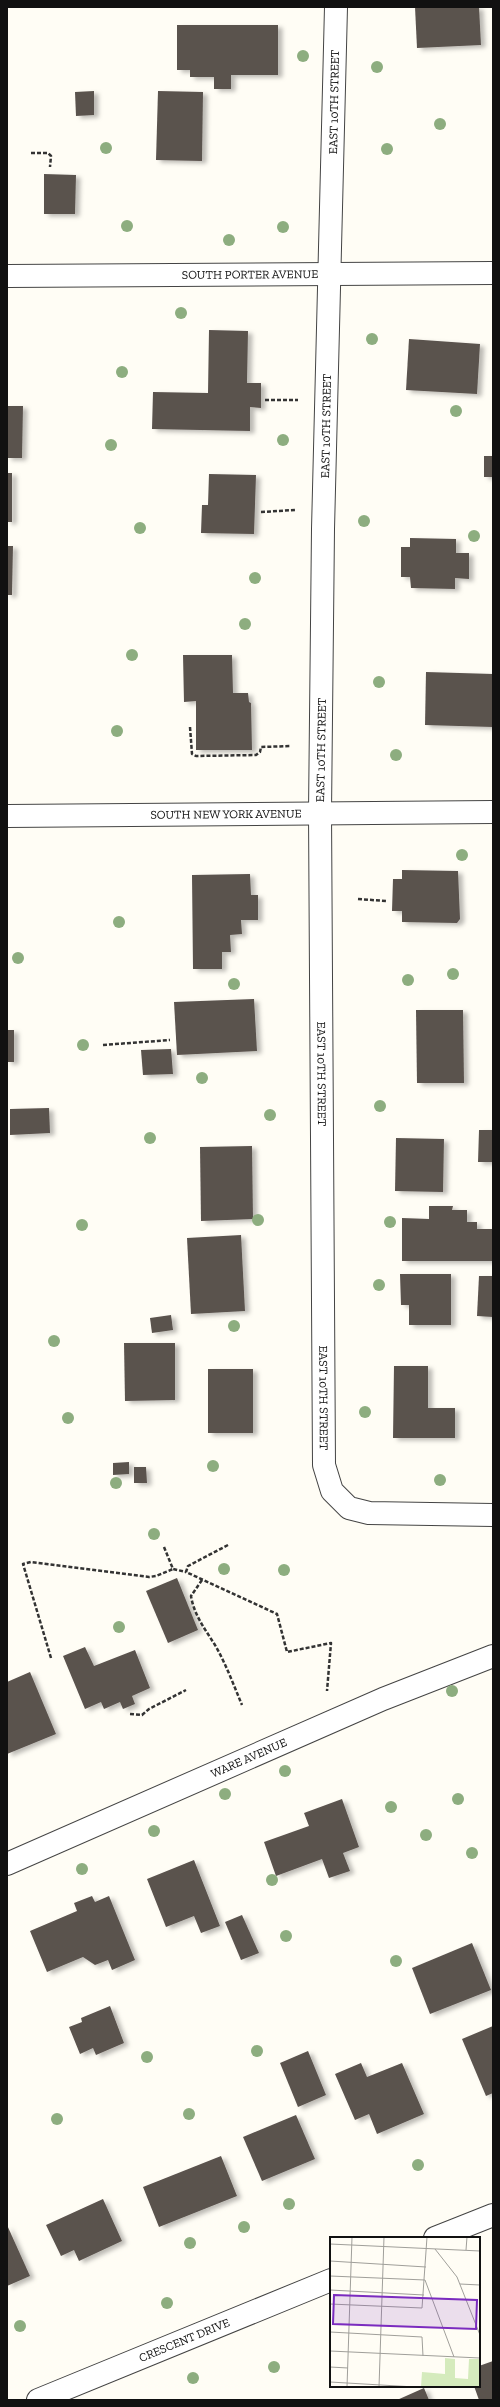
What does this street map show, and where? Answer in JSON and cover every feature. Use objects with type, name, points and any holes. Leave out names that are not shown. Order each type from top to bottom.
[{"type":"street","name":"EAST 10TH STREET","points":[[336,7],[329,276],[320,812],[324,1465],[332,1491],[349,1508],[369,1512],[493,1515]]},
{"type":"street","name":"SOUTH PORTER AVENUE","points":[[7,276],[329,276],[493,273]]},
{"type":"street","name":"SOUTH NEW YORK AVENUE","points":[[7,816],[320,812],[493,812]]},
{"type":"street","name":"WARE AVENUE","points":[[7,1864],[383,1699],[493,1656]]},
{"type":"street","points":[[438,2237],[493,2215]]},
{"type":"street","name":"CRESCENT DRIVE","points":[[38,2400],[330,2280]]},
{"type":"path","points":[[31,153],[48,153],[51,156],[50,167]]},
{"type":"path","points":[[265,400],[300,400]]},
{"type":"path","points":[[261,512],[298,510]]},
{"type":"path","points":[[190,727],[192,754],[196,756],[256,755],[260,752],[261,747],[291,746]]},
{"type":"path","points":[[358,899],[386,901]]},
{"type":"path","points":[[103,1045],[170,1040]]},
{"type":"path","points":[[186,1572],[188,1566],[228,1545]]},
{"type":"path","points":[[164,1547],[173,1569]]},
{"type":"path","points":[[51,1658],[23,1564],[31,1562],[149,1577],[156,1576],[173,1569],[186,1572],[276,1614],[287,1652],[331,1643],[327,1691]]},
{"type":"path","points":[[202,1580],[191,1596],[192,1605],[203,1628],[216,1646],[242,1705]]},
{"type":"path","points":[[130,1714],[142,1715],[186,1690]]},
{"type":"building","points":[[415,7],[479,7],[481,45],[417,48]]},
{"type":"building","points":[[177,25],[278,25],[278,75],[231,75],[231,89],[214,89],[214,77],[190,77],[190,70],[177,70]]},
{"type":"building","points":[[94,91],[94,115],[76,116],[75,92]]},
{"type":"building","points":[[158,91],[203,92],[202,161],[156,160]]},
{"type":"building","points":[[44,174],[76,175],[75,214],[44,214]]},
{"type":"building","points":[[209,330],[248,331],[247,383],[261,383],[261,408],[250,407],[250,431],[152,429],[153,392],[208,393]]},
{"type":"building","points":[[409,339],[480,344],[477,394],[406,390]]},
{"type":"building","points":[[7,406],[23,406],[22,458],[7,458]]},
{"type":"building","points":[[484,456],[493,456],[493,477],[484,477]]},
{"type":"building","points":[[7,473],[12,473],[12,522],[7,522]]},
{"type":"building","points":[[209,474],[256,475],[254,534],[201,533],[202,505],[208,505]]},
{"type":"building","points":[[410,538],[456,539],[456,553],[469,553],[469,579],[455,578],[455,589],[411,588],[410,577],[401,577],[401,547],[410,547]]},
{"type":"building","points":[[7,546],[13,546],[12,595],[7,595]]},
{"type":"building","points":[[183,655],[232,655],[233,693],[248,693],[249,702],[251,703],[252,750],[196,750],[196,701],[184,702]]},
{"type":"building","points":[[426,672],[493,674],[493,727],[425,725]]},
{"type":"building","points":[[402,870],[458,871],[460,919],[457,923],[402,922],[402,911],[392,911],[393,879],[402,879]]},
{"type":"building","points":[[250,874],[251,895],[258,895],[258,920],[241,920],[242,934],[230,935],[231,952],[222,952],[222,969],[193,969],[192,875]]},
{"type":"building","points":[[254,999],[257,1051],[177,1055],[174,1002]]},
{"type":"building","points":[[416,1010],[463,1010],[464,1083],[417,1083]]},
{"type":"building","points":[[7,1030],[14,1030],[14,1062],[7,1062]]},
{"type":"building","points":[[171,1049],[173,1074],[143,1075],[141,1050]]},
{"type":"building","points":[[49,1108],[50,1133],[10,1135],[10,1109]]},
{"type":"building","points":[[479,1130],[493,1130],[493,1162],[478,1162]]},
{"type":"building","points":[[396,1138],[444,1139],[443,1192],[395,1191]]},
{"type":"building","points":[[252,1146],[253,1219],[201,1221],[200,1147]]},
{"type":"building","points":[[429,1206],[453,1206],[452,1210],[467,1210],[467,1222],[477,1222],[477,1229],[493,1229],[493,1261],[402,1261],[402,1218],[429,1219]]},
{"type":"building","points":[[241,1235],[245,1311],[191,1314],[187,1238]]},
{"type":"building","points":[[400,1274],[451,1274],[451,1325],[409,1325],[409,1305],[401,1305]]},
{"type":"building","points":[[479,1276],[493,1276],[493,1317],[477,1316]]},
{"type":"building","points":[[171,1315],[173,1330],[152,1333],[150,1318]]},
{"type":"building","points":[[124,1343],[175,1343],[175,1400],[125,1401]]},
{"type":"building","points":[[394,1366],[428,1366],[428,1408],[455,1408],[455,1438],[393,1438]]},
{"type":"building","points":[[208,1369],[253,1369],[253,1433],[208,1433]]},
{"type":"building","points":[[129,1462],[129,1474],[113,1475],[113,1463]]},
{"type":"building","points":[[134,1467],[146,1467],[147,1483],[134,1483]]},
{"type":"building","points":[[177,1578],[198,1630],[168,1643],[146,1591]]},
{"type":"building","points":[[85,1647],[94,1666],[135,1650],[150,1688],[132,1696],[135,1704],[123,1709],[120,1702],[104,1709],[101,1702],[85,1709],[63,1656]]},
{"type":"building","points":[[30,1672],[56,1734],[7,1754],[7,1682]]},
{"type":"building","points":[[342,1799],[359,1847],[343,1853],[350,1871],[329,1878],[322,1859],[276,1876],[264,1842],[309,1826],[304,1813]]},
{"type":"building","points":[[194,1860],[220,1926],[201,1933],[194,1916],[166,1927],[147,1879]]},
{"type":"building","points":[[92,1896],[95,1902],[109,1896],[135,1960],[112,1970],[108,1960],[95,1965],[83,1957],[47,1972],[30,1931],[77,1911],[74,1903]]},
{"type":"building","points":[[242,1915],[259,1953],[241,1960],[225,1922]]},
{"type":"building","points":[[472,1943],[491,1990],[430,2014],[412,1968]]},
{"type":"building","points":[[110,2006],[124,2043],[96,2055],[93,2048],[80,2054],[69,2027],[82,2022],[81,2018]]},
{"type":"building","points":[[493,2026],[493,2093],[486,2096],[462,2039]]},
{"type":"building","points":[[308,2051],[326,2095],[298,2107],[280,2063]]},
{"type":"building","points":[[361,2063],[367,2077],[402,2063],[424,2114],[377,2134],[369,2114],[355,2120],[335,2074]]},
{"type":"building","points":[[296,2115],[315,2159],[262,2181],[243,2137]]},
{"type":"building","points":[[221,2156],[237,2196],[159,2227],[143,2187]]},
{"type":"building","points":[[103,2199],[122,2241],[79,2261],[74,2250],[61,2256],[46,2225]]},
{"type":"building","points":[[7,2225],[30,2276],[7,2286]]},
{"type":"building","points":[[493,2361],[493,2400],[479,2400],[474,2387],[480,2387],[480,2366]]},
{"type":"building","points":[[424,2388],[429,2400],[397,2400]]}]
